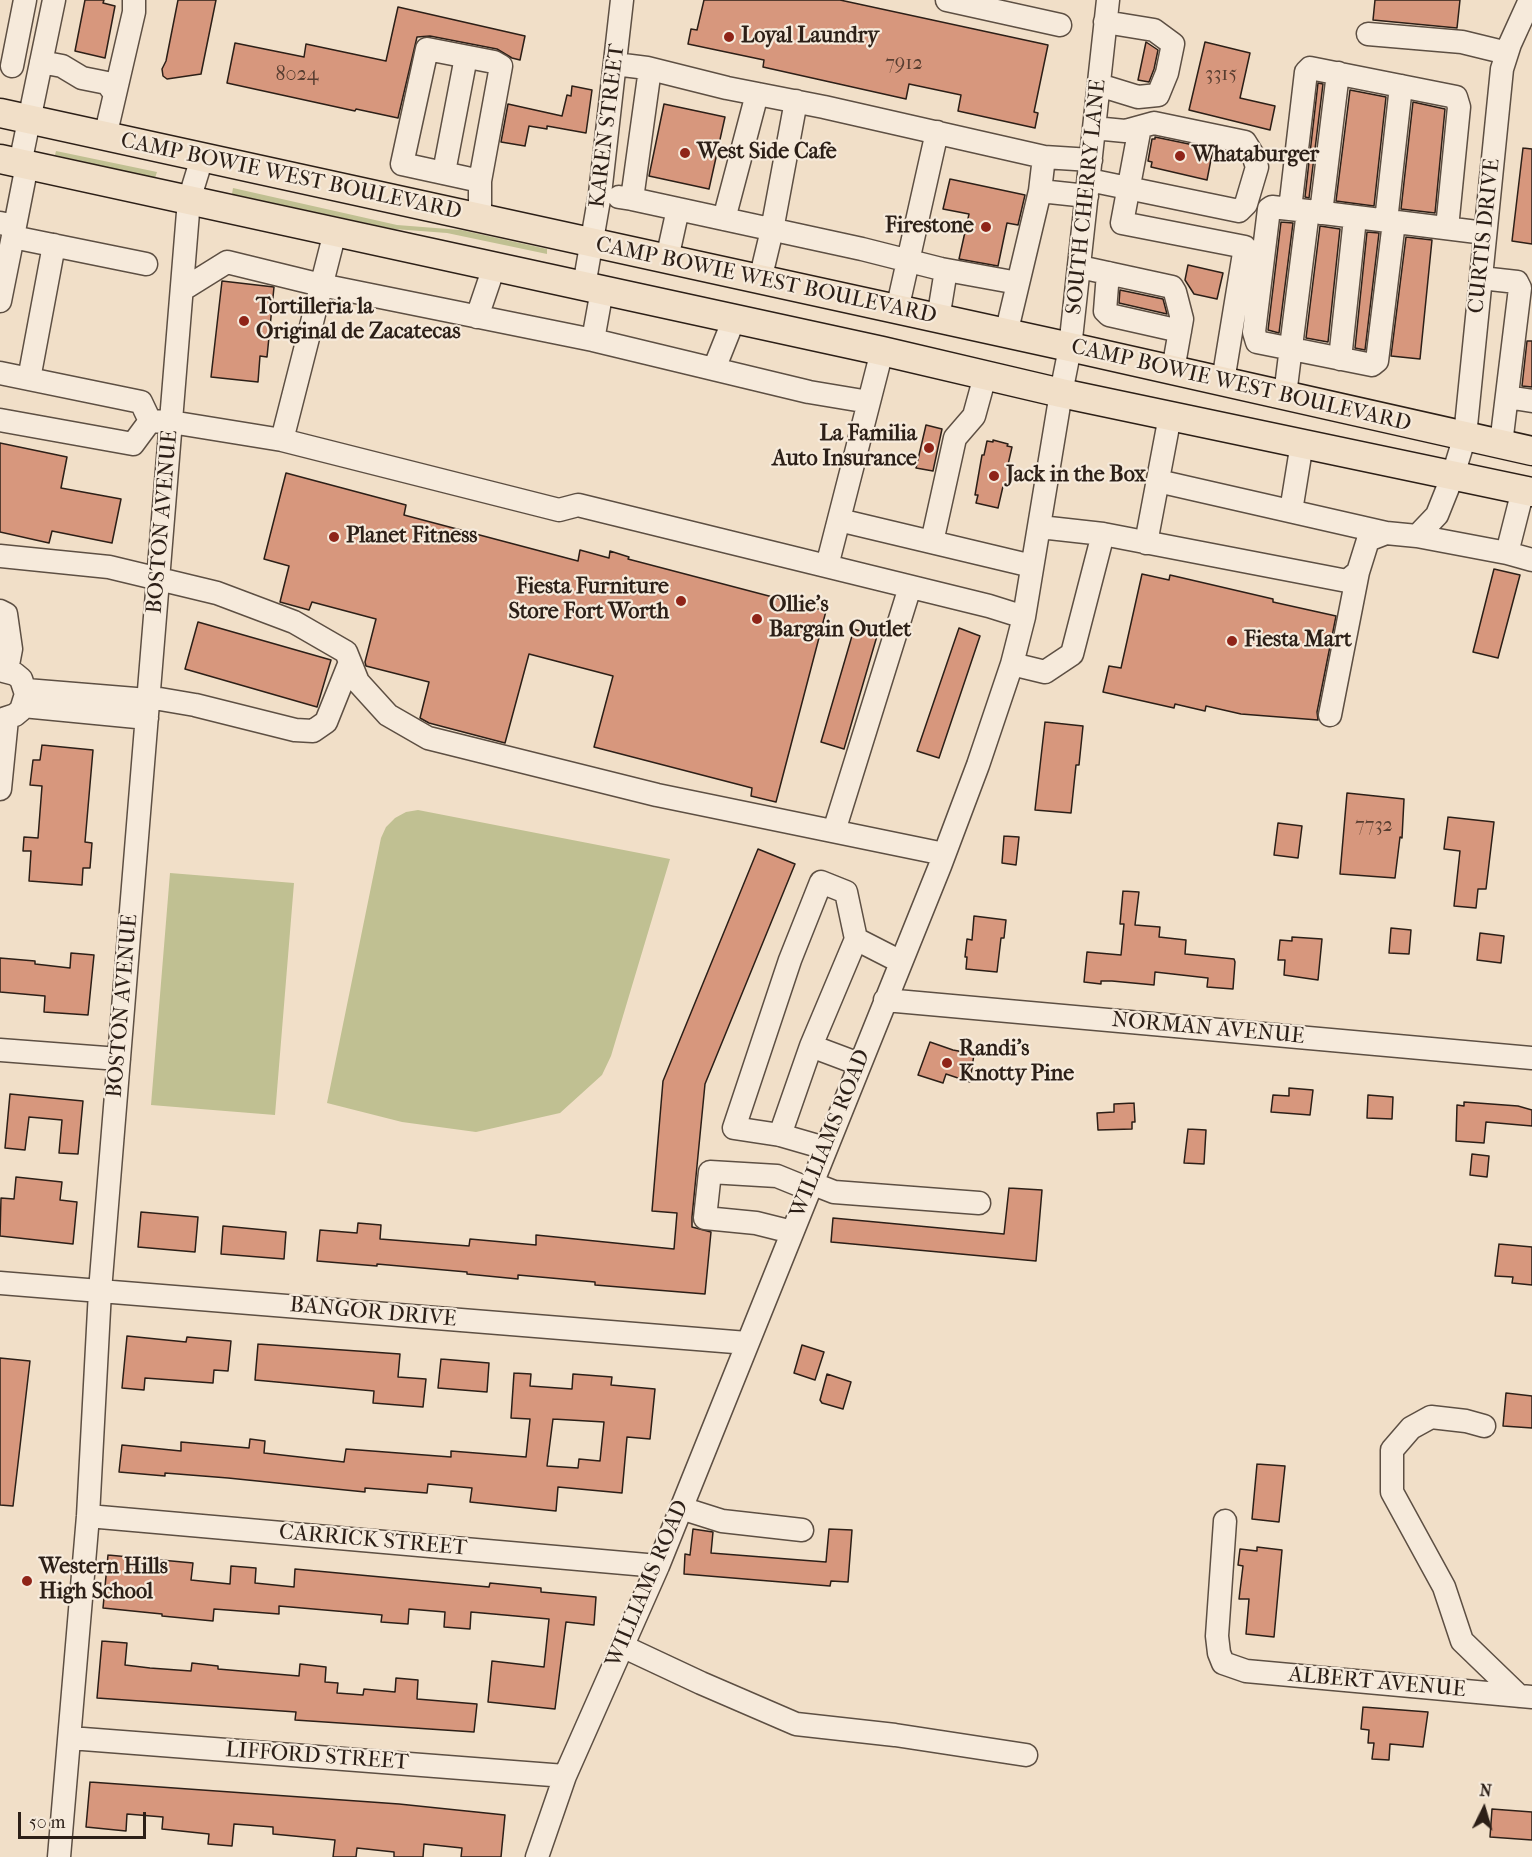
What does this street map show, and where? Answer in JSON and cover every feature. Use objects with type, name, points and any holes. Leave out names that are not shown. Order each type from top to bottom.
[{"type":"main road","name":"CAMP BOWIE WEST BOULEVARD","points":[[0,113],[1532,451]]},
{"type":"main road","name":"CAMP BOWIE WEST BOULEVARD","points":[[16,163],[882,351],[1061,393],[1527,491]]},
{"type":"street","points":[[0,301],[16,163],[28,120],[54,0]]},
{"type":"street","points":[[105,137],[134,12],[134,0]]},
{"type":"street","name":"KAREN STREET","points":[[593,340],[593,243],[622,0]]},
{"type":"street","points":[[947,0],[1060,25]]},
{"type":"street","name":"CURTIS DRIVE","points":[[1417,536],[1437,515],[1453,475],[1464,436],[1502,69],[1530,0]]},
{"type":"street","points":[[49,25],[15,11],[6,65],[62,66],[82,78],[107,83],[115,94]]},
{"type":"street","points":[[1099,85],[1138,97],[1158,94],[1167,73],[1173,44],[1154,30],[1106,11]]},
{"type":"street","name":"SOUTH CHERRY LANE","points":[[1061,393],[1070,348],[1080,267],[1106,11]]},
{"type":"street","points":[[1368,34],[1462,42],[1507,53]]},
{"type":"street","points":[[394,200],[427,49],[494,62],[501,66],[480,181],[480,219]]},
{"type":"street","points":[[444,172],[466,57]]},
{"type":"street","points":[[615,64],[650,69],[1044,157],[1089,179],[1128,188],[1236,210],[1246,204],[1257,167],[1245,142],[1154,123],[1125,131],[1094,128]]},
{"type":"street","points":[[1285,395],[1306,211],[1306,72],[1310,68],[1456,97],[1459,107],[1447,228]]},
{"type":"street","points":[[632,200],[650,69]]},
{"type":"street","points":[[1306,211],[1338,73]]},
{"type":"street","points":[[1401,86],[1390,222],[1377,361],[1372,365],[1257,342],[1254,332],[1269,209],[1272,207],[1355,218],[1390,222],[1447,228],[1485,233]]},
{"type":"street","points":[[724,219],[757,94]]},
{"type":"street","points":[[760,280],[772,230],[796,101]]},
{"type":"street","points":[[1140,127],[1122,223],[1245,247],[1223,381]]},
{"type":"street","points":[[897,310],[937,132]]},
{"type":"street","points":[[1006,334],[1040,190],[1044,157]]},
{"type":"street","name":"BOSTON AVENUE","points":[[59,1857],[88,1516],[100,1291],[158,578],[161,421],[182,290],[189,200],[202,158]]},
{"type":"street","points":[[402,164],[480,181]]},
{"type":"street","points":[[1040,190],[1089,179]]},
{"type":"street","points":[[600,194],[724,219],[946,270],[1017,283]]},
{"type":"street","points":[[667,259],[678,210]]},
{"type":"street","points":[[1230,244],[1236,210]]},
{"type":"street","points":[[1340,359],[1355,218]]},
{"type":"street","points":[[9,229],[54,245],[146,264]]},
{"type":"street","points":[[282,440],[335,232]]},
{"type":"street","points":[[29,379],[54,245]]},
{"type":"street","points":[[182,290],[227,262],[321,285],[593,340],[810,392],[869,402]]},
{"type":"street","points":[[477,317],[494,267]]},
{"type":"street","points":[[1080,267],[1172,287],[1182,319],[1173,370]]},
{"type":"street","points":[[938,319],[946,270]]},
{"type":"street","points":[[1108,273],[1105,311],[1109,315],[1180,331]]},
{"type":"street","points":[[1481,278],[1517,282],[1520,288],[1501,444]]},
{"type":"street","points":[[714,369],[734,319]]},
{"type":"street","points":[[827,566],[882,351]]},
{"type":"street","points":[[1473,352],[1512,356]]},
{"type":"street","points":[[0,373],[141,402],[161,421],[282,440],[559,510],[578,505],[910,586],[1024,617]]},
{"type":"street","points":[[932,542],[955,438],[974,416],[985,376]]},
{"type":"street","name":"WILLIAMS ROAD","points":[[537,1857],[565,1776],[658,1566],[978,765],[1012,664],[1024,617],[1061,393]]},
{"type":"street","points":[[1507,397],[1532,401]]},
{"type":"street","points":[[1146,543],[1170,416]]},
{"type":"street","points":[[0,420],[133,444],[161,421]]},
{"type":"street","points":[[1291,511],[1302,443]]},
{"type":"street","points":[[1158,481],[1386,533],[1417,536],[1532,560]]},
{"type":"street","points":[[1507,554],[1527,491]]},
{"type":"street","points":[[839,520],[1032,567]]},
{"type":"street","points":[[1040,527],[1103,534],[1347,581],[1358,572]]},
{"type":"street","points":[[1330,714],[1358,572],[1368,540],[1386,533]]},
{"type":"street","points":[[1012,664],[1046,672],[1072,654],[1103,534]]},
{"type":"street","points":[[0,556],[109,567],[217,593],[294,622],[346,652],[358,682],[388,715],[428,738],[657,795],[944,854]]},
{"type":"street","points":[[834,831],[910,586]]},
{"type":"street","points":[[0,611],[6,614],[11,649],[4,670],[21,679],[0,789]]},
{"type":"street","points":[[14,709],[195,705],[295,730],[313,731],[326,722],[350,662]]},
{"type":"street","points":[[780,1135],[811,1046],[856,939],[846,892],[821,882],[790,960],[734,1128],[780,1135],[825,1148]]},
{"type":"street","points":[[856,939],[901,962]]},
{"type":"street","name":"NORMAN AVENUE","points":[[885,1000],[1532,1058]]},
{"type":"street","points":[[811,1046],[859,1064]]},
{"type":"street","points":[[0,1050],[119,1059]]},
{"type":"street","points":[[792,1232],[756,1223],[705,1218],[710,1172],[777,1176],[834,1192],[979,1203]]},
{"type":"street","name":"BANGOR DRIVE","points":[[0,1283],[747,1343]]},
{"type":"street","points":[[1484,1426],[1466,1420],[1431,1418],[1411,1428],[1392,1450],[1392,1492],[1444,1587],[1462,1641],[1526,1696]]},
{"type":"street","points":[[681,1508],[722,1521],[802,1530]]},
{"type":"street","name":"CARRICK STREET","points":[[88,1516],[658,1566]]},
{"type":"street","name":"ALBERT AVENUE","points":[[1226,1521],[1216,1636],[1223,1663],[1246,1671],[1526,1696]]},
{"type":"street","points":[[622,1646],[796,1724],[895,1735],[1026,1755]]},
{"type":"street","name":"LIFFORD STREET","points":[[70,1738],[565,1776]]},
{"type":"green space","points":[[56,151],[157,172],[155,178],[55,155]]},
{"type":"green space","points":[[233,188],[397,225],[461,230],[547,249],[547,254],[447,233],[394,229],[232,194]]},
{"type":"green space","points":[[418,810],[670,859],[611,1056],[602,1075],[560,1113],[476,1132],[402,1122],[327,1103],[381,838],[386,827],[395,818],[406,812]]},
{"type":"green space","points":[[170,873],[294,883],[275,1115],[151,1105]]},
{"type":"building","points":[[85,0],[104,0],[103,3],[115,6],[105,58],[75,51]]},
{"type":"building","points":[[178,0],[216,0],[201,74],[167,79],[163,76],[162,69],[166,61]]},
{"type":"building","points":[[704,0],[840,0],[1048,45],[1034,112],[1038,113],[1035,128],[958,111],[961,95],[909,84],[906,99],[763,67],[764,60],[688,44],[691,29],[697,30]]},
{"type":"building","points":[[1375,0],[1460,0],[1457,28],[1373,20]]},
{"type":"building","points":[[398,7],[525,36],[520,60],[497,49],[430,36],[417,37],[398,118],[227,83],[235,43],[304,57],[306,44],[386,61]]},
{"type":"building","points":[[1146,42],[1158,50],[1149,82],[1138,80]]},
{"type":"building","points":[[1205,42],[1250,53],[1240,98],[1275,106],[1270,130],[1189,110]]},
{"type":"building","points":[[1318,83],[1323,84],[1309,198],[1305,197]]},
{"type":"building","points":[[572,86],[592,90],[586,133],[547,126],[547,129],[529,126],[525,146],[501,142],[508,104],[562,116],[567,95],[571,96]]},
{"type":"building","points":[[1350,90],[1386,97],[1374,206],[1336,201]]},
{"type":"building","points":[[1413,102],[1445,109],[1435,213],[1401,209]]},
{"type":"building","name":"West Side Cafe","points":[[664,104],[725,117],[709,189],[649,176]]},
{"type":"building","name":"Whataburger","points":[[1155,137],[1213,149],[1207,180],[1151,167],[1152,162],[1148,161],[1152,139]]},
{"type":"building","points":[[1523,148],[1532,149],[1532,244],[1512,241]]},
{"type":"building","name":"Firestone","points":[[950,179],[1025,195],[1018,225],[1007,223],[998,266],[959,259],[969,214],[943,209]]},
{"type":"building","points":[[1281,222],[1293,223],[1279,333],[1268,330]]},
{"type":"building","points":[[1320,226],[1340,229],[1328,342],[1306,338]]},
{"type":"building","points":[[1367,232],[1379,233],[1365,350],[1355,348]]},
{"type":"building","points":[[1406,237],[1432,240],[1420,359],[1391,356]]},
{"type":"building","points":[[1188,265],[1223,273],[1217,299],[1194,294],[1185,280]]},
{"type":"building","name":"Tortilleria la Original de Zacatecas","points":[[222,281],[274,287],[267,357],[260,356],[258,382],[211,377]]},
{"type":"building","points":[[1120,290],[1163,299],[1167,314],[1119,303]]},
{"type":"building","points":[[1527,341],[1532,341],[1532,387],[1522,386]]},
{"type":"building","name":"La Familia Auto Insurance","points":[[926,425],[942,429],[933,471],[916,468]]},
{"type":"building","name":"Jack in the Box","points":[[993,440],[1012,447],[1007,469],[1011,470],[1008,483],[1004,482],[998,508],[976,503],[978,495],[975,495],[982,455],[984,455],[987,441],[993,442]]},
{"type":"building","points":[[0,443],[67,457],[61,488],[121,499],[112,543],[52,531],[49,543],[0,532]]},
{"type":"building","points":[[286,473],[406,505],[404,515],[578,561],[580,550],[609,558],[610,551],[629,557],[628,559],[826,611],[776,802],[751,796],[752,788],[594,747],[613,676],[529,654],[505,743],[429,723],[420,718],[429,682],[366,666],[365,662],[376,619],[312,602],[309,610],[280,602],[289,566],[264,559]]},
{"type":"building","points":[[1494,569],[1520,575],[1498,658],[1473,652]]},
{"type":"building","name":"Fiesta Mart","points":[[1142,574],[1169,580],[1170,575],[1336,616],[1317,712],[1318,720],[1241,714],[1206,706],[1205,711],[1175,704],[1174,708],[1103,692],[1109,666],[1121,668]]},
{"type":"building","points":[[198,622],[331,660],[317,707],[185,669]]},
{"type":"building","points":[[959,628],[980,636],[939,758],[917,751]]},
{"type":"building","points":[[854,629],[877,636],[844,749],[821,742]]},
{"type":"building","points":[[1045,722],[1083,726],[1071,813],[1035,810]]},
{"type":"building","points":[[42,745],[93,750],[85,842],[92,843],[90,868],[83,868],[82,885],[29,881],[31,851],[23,851],[24,837],[38,838],[42,786],[30,785],[33,760],[40,760]]},
{"type":"building","points":[[1347,793],[1404,799],[1402,838],[1400,837],[1395,878],[1340,874]]},
{"type":"building","points":[[1448,817],[1494,822],[1486,889],[1478,889],[1476,908],[1454,906],[1460,851],[1444,849]]},
{"type":"building","points":[[1278,823],[1302,826],[1298,858],[1274,855]]},
{"type":"building","points":[[1004,836],[1019,837],[1016,865],[1002,863]]},
{"type":"building","points":[[758,849],[795,864],[705,1084],[692,1227],[711,1232],[705,1294],[595,1285],[595,1282],[518,1275],[518,1279],[467,1274],[467,1272],[317,1261],[320,1230],[357,1233],[358,1223],[381,1225],[380,1239],[469,1246],[470,1239],[536,1245],[536,1235],[674,1249],[677,1213],[652,1211],[663,1081]]},
{"type":"building","points":[[1123,891],[1139,892],[1135,925],[1160,927],[1159,937],[1186,940],[1185,954],[1234,959],[1233,989],[1207,987],[1208,978],[1155,972],[1154,985],[1112,981],[1101,981],[1101,984],[1084,982],[1087,952],[1121,955],[1124,924],[1120,924]]},
{"type":"building","points":[[974,916],[1006,920],[1004,938],[1001,938],[997,972],[966,969],[967,939],[972,940]]},
{"type":"building","points":[[1391,928],[1411,930],[1409,954],[1389,953]]},
{"type":"building","points":[[1480,933],[1504,936],[1501,963],[1477,960]]},
{"type":"building","points":[[1292,937],[1322,939],[1318,980],[1284,975],[1285,960],[1278,960],[1280,940],[1292,941]]},
{"type":"building","points":[[71,953],[94,955],[88,1015],[44,1012],[45,996],[0,992],[0,958],[35,961],[35,964],[70,968]]},
{"type":"building","name":"Randi's Knotty Pine","points":[[930,1042],[974,1054],[970,1082],[946,1074],[943,1083],[918,1075]]},
{"type":"building","points":[[1289,1088],[1313,1090],[1310,1115],[1271,1112],[1273,1095],[1289,1096]]},
{"type":"building","points":[[10,1094],[83,1101],[78,1154],[59,1153],[62,1120],[29,1117],[25,1150],[5,1148]]},
{"type":"building","points":[[1368,1095],[1393,1097],[1392,1119],[1367,1118]]},
{"type":"building","points":[[1464,1102],[1518,1106],[1532,1110],[1532,1126],[1486,1122],[1484,1143],[1456,1141],[1457,1105],[1464,1106]]},
{"type":"building","points":[[1134,1103],[1135,1122],[1132,1122],[1132,1129],[1098,1130],[1097,1113],[1114,1112],[1114,1104]]},
{"type":"building","points":[[1188,1129],[1206,1130],[1204,1164],[1184,1163]]},
{"type":"building","points":[[1472,1154],[1489,1156],[1487,1177],[1470,1175]]},
{"type":"building","points":[[16,1177],[62,1182],[60,1200],[77,1202],[73,1244],[0,1236],[1,1198],[14,1199]]},
{"type":"building","points":[[1009,1188],[1042,1190],[1036,1261],[831,1242],[833,1218],[1004,1234]]},
{"type":"building","points":[[141,1212],[198,1217],[195,1252],[138,1247]]},
{"type":"building","points":[[223,1226],[286,1232],[284,1259],[221,1254]]},
{"type":"building","points":[[1499,1244],[1532,1247],[1532,1285],[1512,1283],[1513,1277],[1495,1276]]},
{"type":"building","points":[[127,1336],[186,1342],[187,1337],[231,1341],[228,1371],[214,1370],[213,1383],[145,1378],[144,1390],[122,1388]]},
{"type":"building","points":[[258,1344],[400,1354],[398,1377],[426,1379],[423,1407],[373,1403],[374,1391],[255,1380]]},
{"type":"building","points":[[802,1345],[824,1352],[815,1380],[794,1373]]},
{"type":"building","points":[[0,1358],[30,1361],[13,1506],[0,1505]]},
{"type":"building","points":[[441,1359],[489,1363],[487,1392],[438,1388]]},
{"type":"building","points":[[514,1373],[531,1374],[530,1386],[572,1389],[573,1374],[612,1377],[611,1385],[655,1389],[650,1439],[627,1437],[622,1493],[558,1487],[556,1511],[470,1502],[472,1488],[428,1484],[427,1493],[365,1488],[365,1492],[228,1478],[119,1472],[122,1445],[181,1451],[181,1442],[249,1448],[250,1439],[265,1441],[264,1453],[344,1462],[346,1449],[451,1457],[451,1451],[526,1457],[530,1419],[511,1418]],"holes":[[[553,1419],[604,1422],[600,1461],[579,1459],[578,1468],[547,1466]]]},
{"type":"building","points":[[827,1374],[851,1382],[843,1409],[822,1403],[820,1400]]},
{"type":"building","points":[[1506,1393],[1532,1396],[1532,1428],[1503,1426]]},
{"type":"building","points":[[1257,1464],[1285,1466],[1279,1522],[1252,1519]]},
{"type":"building","points":[[693,1529],[713,1532],[711,1553],[826,1562],[829,1529],[852,1530],[848,1582],[831,1581],[830,1586],[684,1574],[685,1554],[690,1555]]},
{"type":"building","points":[[1257,1547],[1282,1550],[1274,1637],[1246,1634],[1249,1599],[1239,1599],[1243,1566],[1238,1565],[1240,1549],[1257,1551]]},
{"type":"building","points":[[108,1555],[193,1563],[191,1580],[230,1584],[231,1566],[256,1568],[255,1583],[294,1587],[295,1569],[489,1587],[490,1583],[541,1588],[541,1592],[596,1597],[594,1625],[566,1622],[555,1709],[488,1702],[492,1661],[544,1667],[549,1619],[471,1612],[470,1629],[444,1627],[445,1612],[409,1609],[408,1624],[381,1622],[382,1615],[279,1606],[279,1614],[214,1609],[213,1621],[103,1608]]},
{"type":"building","points":[[102,1641],[127,1643],[125,1665],[150,1668],[191,1671],[192,1663],[218,1666],[218,1669],[299,1676],[300,1664],[326,1667],[325,1682],[338,1683],[337,1693],[363,1695],[364,1689],[395,1692],[396,1678],[418,1680],[417,1699],[477,1704],[474,1732],[295,1720],[296,1712],[97,1698]]},
{"type":"building","points":[[1363,1707],[1428,1712],[1423,1747],[1390,1744],[1389,1760],[1372,1759],[1374,1743],[1368,1743],[1369,1730],[1361,1729]]},
{"type":"building","points":[[90,1782],[399,1804],[505,1815],[501,1857],[461,1857],[462,1848],[424,1844],[423,1857],[394,1857],[394,1852],[357,1848],[356,1857],[333,1857],[335,1840],[273,1834],[273,1827],[234,1824],[232,1846],[208,1844],[209,1834],[162,1829],[163,1817],[127,1814],[126,1831],[86,1827]]},
{"type":"building","points":[[1492,1809],[1532,1812],[1532,1840],[1490,1837]]},
{"type":"place","name":"Loyal Laundry","points":[[729,37]]},
{"type":"place","name":"West Side Cafe","points":[[685,153]]},
{"type":"place","name":"Whataburger","points":[[1180,156]]},
{"type":"place","name":"Firestone","points":[[986,227]]},
{"type":"place","name":"Tortilleria la Original de Zacatecas","points":[[244,321]]},
{"type":"place","name":"La Familia Auto Insurance","points":[[929,448]]},
{"type":"place","name":"Jack in the Box","points":[[994,476]]},
{"type":"place","name":"Planet Fitness","points":[[334,537]]},
{"type":"place","name":"Fiesta Furniture Store Fort Worth","points":[[681,601]]},
{"type":"place","name":"Ollie's Bargain Outlet","points":[[757,619]]},
{"type":"place","name":"Fiesta Mart","points":[[1232,641]]},
{"type":"place","name":"Randi's Knotty Pine","points":[[947,1063]]},
{"type":"place","name":"Western Hills High School","points":[[27,1581]]}]
